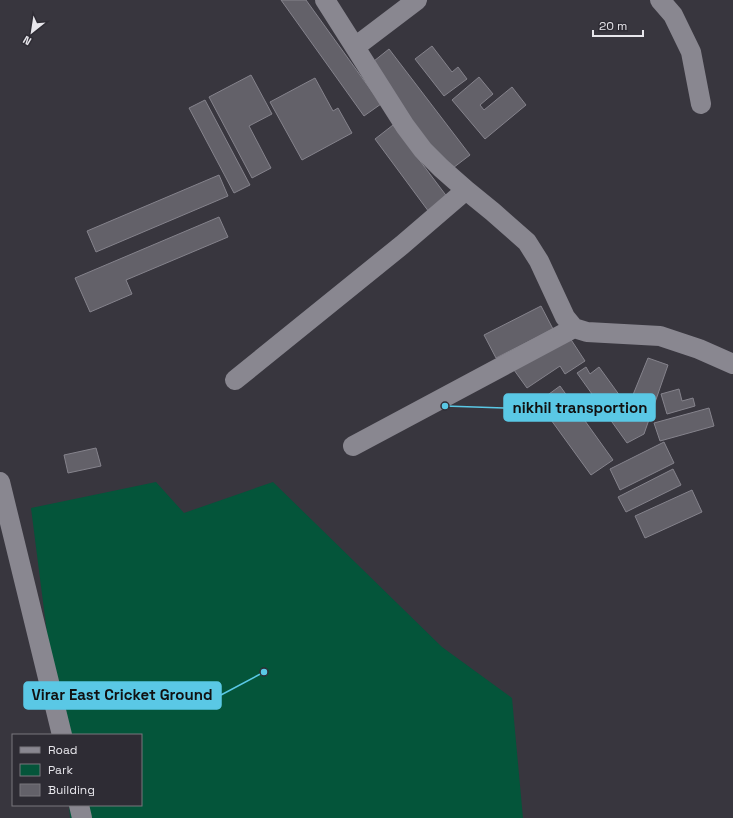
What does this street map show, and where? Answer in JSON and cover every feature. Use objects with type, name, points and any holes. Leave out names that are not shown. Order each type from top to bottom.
[{"type":"street","points":[[325,0],[414,138],[436,164],[527,242],[540,261],[565,317],[574,328],[587,332],[660,336],[699,349],[733,364]]},
{"type":"street","points":[[355,46],[417,0]]},
{"type":"street","points":[[660,0],[673,15],[691,52],[701,104]]},
{"type":"street","points":[[235,380],[402,245],[466,190]]},
{"type":"street","points":[[353,446],[574,328]]},
{"type":"street","points":[[0,482],[62,734]]},
{"type":"street","points":[[79,806],[82,818]]},
{"type":"green space","points":[[156,482],[184,513],[273,482],[442,647],[512,698],[523,818],[70,818],[69,806],[142,806],[142,734],[60,734],[31,508]]},
{"type":"building","points":[[281,0],[306,0],[381,104],[364,116]]},
{"type":"building","points":[[432,46],[452,72],[458,67],[467,79],[444,96],[415,59]]},
{"type":"building","points":[[389,49],[470,155],[449,171],[369,65]]},
{"type":"building","points":[[251,75],[272,114],[249,126],[271,168],[252,178],[209,97]]},
{"type":"building","points":[[479,77],[493,94],[480,105],[484,110],[512,87],[526,105],[485,139],[452,100]]},
{"type":"building","points":[[315,78],[333,111],[338,108],[352,133],[302,160],[270,102]]},
{"type":"building","points":[[205,100],[250,185],[234,193],[189,108]]},
{"type":"building","points":[[393,125],[448,198],[429,212],[375,139]]},
{"type":"building","points":[[219,175],[228,196],[96,252],[87,231]]},
{"type":"building","points":[[219,217],[228,237],[126,280],[132,294],[90,312],[75,278]]},
{"type":"building","points":[[541,306],[553,329],[496,358],[484,335]]},
{"type":"building","points":[[568,335],[585,361],[565,374],[560,366],[527,388],[514,370]]},
{"type":"building","points":[[648,358],[668,365],[644,434],[627,443],[577,373],[586,367],[590,374],[599,367],[628,407]]},
{"type":"building","points":[[560,386],[613,460],[591,475],[538,402]]},
{"type":"building","points":[[679,389],[682,401],[693,398],[695,406],[667,414],[661,394]]},
{"type":"building","points":[[709,408],[714,426],[660,441],[654,423]]},
{"type":"building","points":[[664,442],[674,463],[620,490],[610,469]]},
{"type":"building","points":[[96,448],[101,466],[68,473],[64,455]]},
{"type":"building","points":[[673,469],[681,485],[626,512],[618,497]]},
{"type":"building","points":[[692,490],[702,512],[645,538],[635,516]]},
{"type":"place","name":"nikhil transportion","points":[[445,406]]},
{"type":"place","name":"Virar East Cricket Ground","points":[[264,672]]}]
